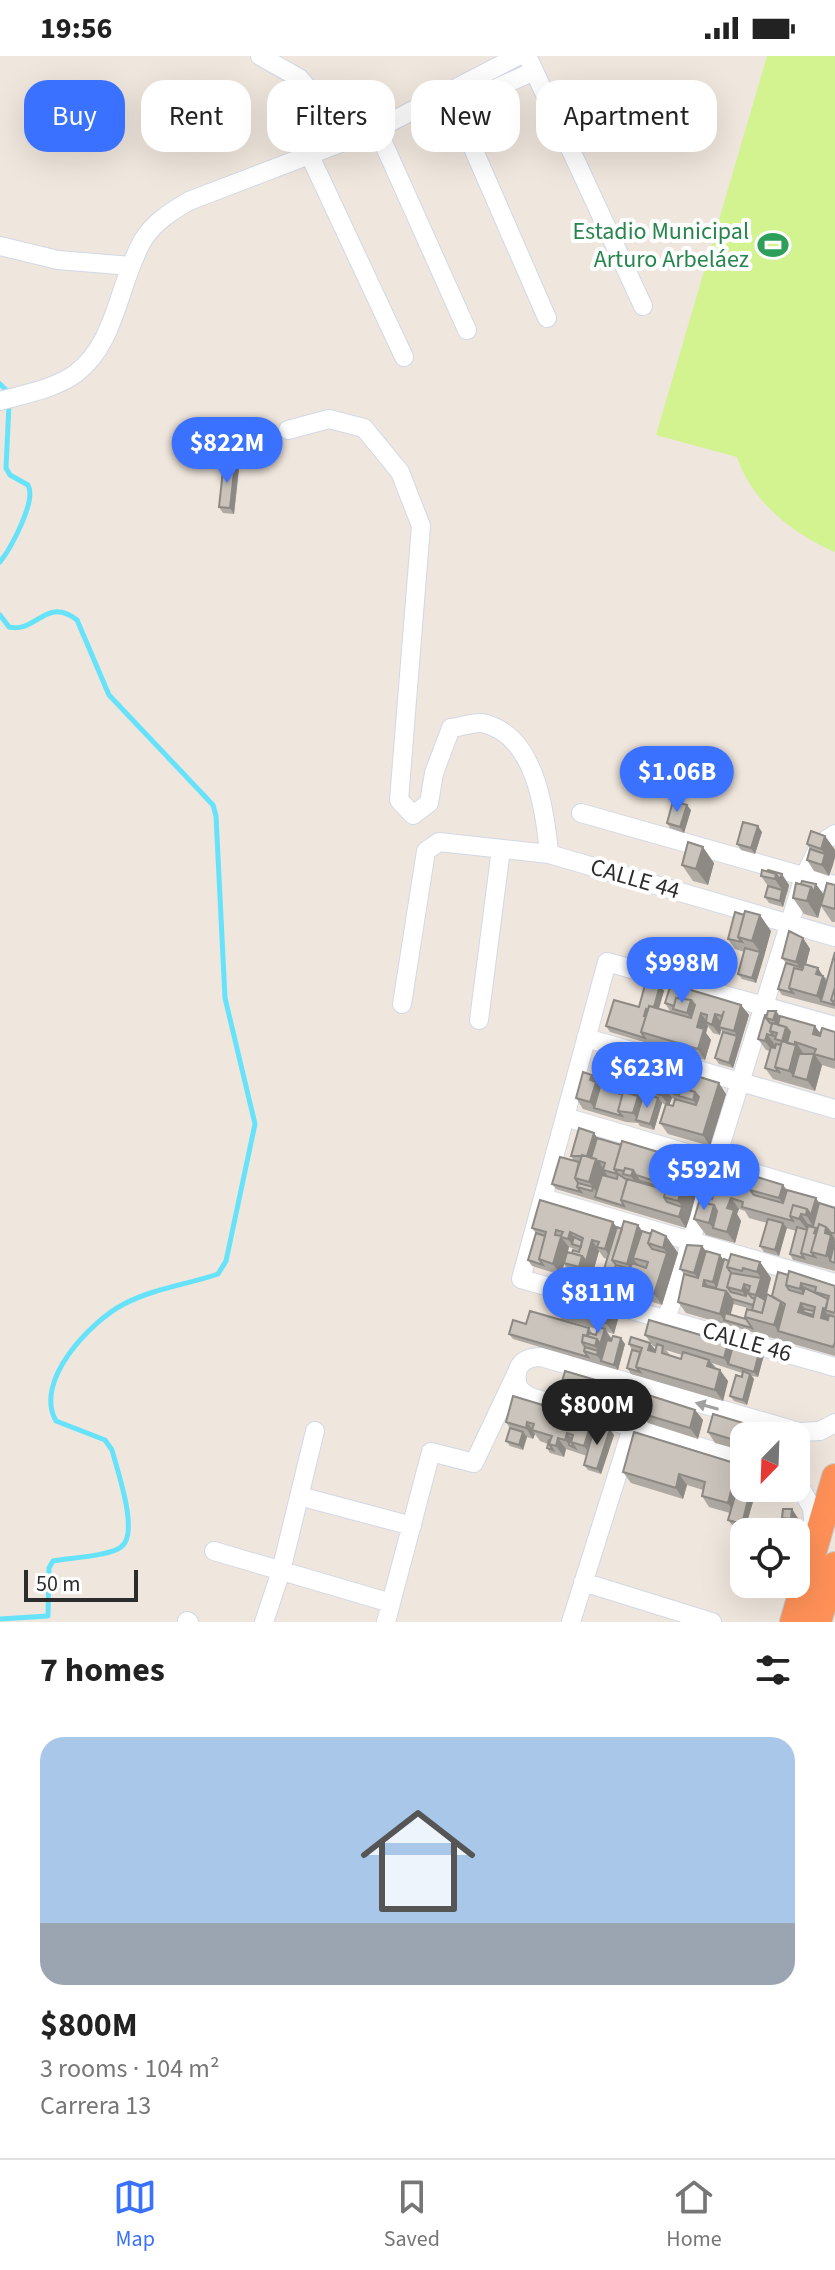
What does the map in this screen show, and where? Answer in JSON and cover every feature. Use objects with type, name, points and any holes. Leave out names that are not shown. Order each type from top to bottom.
[{"type":"highway","points":[[818,1622],[835,1477]]},
{"type":"highway","points":[[793,1622],[823,1560]]},
{"type":"street","points":[[260,56],[301,80]]},
{"type":"street","points":[[395,120],[518,56]]},
{"type":"street","points":[[547,318],[455,107],[531,64],[643,306]]},
{"type":"street","points":[[0,401],[72,377],[90,362],[104,340],[144,238],[164,216],[189,201],[320,152]]},
{"type":"street","points":[[387,152],[467,330]]},
{"type":"street","points":[[310,156],[404,357]]},
{"type":"street","points":[[0,246],[58,260],[131,266]]},
{"type":"street","points":[[288,430],[329,419],[364,428],[400,472],[421,526],[399,800],[413,815],[429,803],[434,773],[451,728],[479,722],[506,732],[521,750],[546,816],[549,854]]},
{"type":"street","points":[[581,813],[835,885]]},
{"type":"street","points":[[571,1622],[804,877],[820,844],[835,834]]},
{"type":"street","name":"CALLE 44","points":[[402,1004],[426,851],[439,842],[549,854],[835,937]]},
{"type":"street","points":[[479,1020],[501,849]]},
{"type":"street","points":[[835,1026],[607,962],[543,1198],[835,1283]]},
{"type":"street","points":[[586,1038],[835,1109]]},
{"type":"street","points":[[565,1117],[835,1197]]},
{"type":"street","name":"CALLE 46","points":[[543,1198],[521,1279],[835,1367]]},
{"type":"street","points":[[386,1622],[431,1452],[474,1463],[520,1363],[530,1357],[541,1357],[799,1432],[820,1431],[835,1423]]},
{"type":"street","points":[[517,1372],[519,1389],[530,1397],[730,1456]]},
{"type":"street","points":[[264,1622],[281,1571],[315,1431]]},
{"type":"street","points":[[299,1496],[412,1526]]},
{"type":"street","points":[[809,1502],[823,1560]]},
{"type":"street","points":[[214,1551],[391,1603]]},
{"type":"street","points":[[583,1582],[684,1618],[712,1622]]},
{"type":"green space","name":"Estadio Municipal Arturo Arbeláez","points":[[767,56],[835,56],[835,552],[804,536],[776,515],[753,488],[737,457],[656,435]]},
{"type":"building","points":[[224,461],[235,463],[230,508],[219,507]]},
{"type":"building","points":[[673,801],[687,805],[680,827],[667,823]]},
{"type":"building","points":[[743,822],[758,826],[751,848],[737,844]]},
{"type":"building","points":[[811,831],[825,836],[821,849],[807,844]]},
{"type":"building","points":[[688,842],[703,847],[696,869],[682,865]]},
{"type":"building","points":[[810,849],[825,854],[822,865],[807,860]]},
{"type":"building","points":[[762,870],[776,874],[775,879],[761,876]]},
{"type":"building","points":[[802,881],[816,884],[814,892],[811,887],[801,884]]},
{"type":"building","points":[[796,883],[811,887],[807,901],[793,898]]},
{"type":"building","points":[[827,883],[835,885],[835,909],[821,905]]},
{"type":"building","points":[[768,886],[782,890],[780,901],[765,897]]},
{"type":"building","points":[[745,911],[760,915],[752,941],[738,937]]},
{"type":"building","points":[[735,912],[744,915],[738,937],[742,942],[728,939]]},
{"type":"building","points":[[789,931],[803,938],[796,962],[782,958]]},
{"type":"building","points":[[745,948],[760,952],[752,978],[738,974]]},
{"type":"building","points":[[835,952],[835,987],[831,1000],[835,1005],[821,1001]]},
{"type":"building","points":[[786,963],[803,968],[794,968],[789,988],[793,993],[778,989]]},
{"type":"building","points":[[804,964],[818,968],[816,974],[823,976],[817,996],[789,988],[794,968],[802,970]]},
{"type":"building","points":[[646,981],[660,985],[654,1007],[649,1006],[644,1016],[641,1032],[645,1038],[606,1026],[614,1000],[639,1007]]},
{"type":"building","points":[[671,984],[741,1005],[734,1031],[719,1027],[724,1011],[722,1016],[715,1014],[712,1025],[706,1022],[707,1015],[701,1013],[697,1027],[704,1029],[698,1049],[641,1032],[649,1006],[691,1018],[695,1005],[691,1000],[676,998],[674,1006],[665,1003]]},
{"type":"building","points":[[676,998],[691,1000],[687,1013],[673,1009]]},
{"type":"building","points":[[768,1011],[776,1011],[773,1020],[766,1018]]},
{"type":"building","points":[[765,1015],[772,1024],[770,1031],[774,1036],[767,1034],[765,1041],[758,1039]]},
{"type":"building","points":[[780,1016],[815,1026],[813,1034],[820,1036],[822,1028],[835,1032],[835,1060],[814,1054],[816,1049],[795,1042],[795,1045],[787,1043],[790,1032],[778,1025]]},
{"type":"building","points":[[772,1023],[786,1027],[782,1041],[775,1039],[777,1033],[770,1031]]},
{"type":"building","points":[[723,1032],[737,1036],[729,1063],[715,1058]]},
{"type":"building","points":[[782,1041],[796,1045],[789,1071],[775,1067]]},
{"type":"building","points":[[776,1044],[781,1045],[775,1067],[779,1072],[765,1068],[771,1047],[775,1048]]},
{"type":"building","points":[[799,1054],[814,1054],[807,1080],[793,1076]]},
{"type":"building","points":[[634,1058],[676,1070],[670,1089],[664,1087],[661,1095],[640,1089],[636,1083],[627,1080]]},
{"type":"building","points":[[623,1059],[632,1062],[627,1080],[622,1079],[620,1087],[615,1086]]},
{"type":"building","points":[[583,1072],[592,1075],[590,1080],[596,1082],[590,1102],[576,1098]]},
{"type":"building","points":[[690,1074],[719,1083],[703,1135],[660,1123],[666,1104],[673,1106],[675,1099],[696,1105],[699,1097],[686,1089]]},
{"type":"building","points":[[680,1076],[689,1078],[686,1089],[681,1088],[679,1095],[674,1094]]},
{"type":"building","points":[[622,1079],[636,1083],[634,1091],[620,1087]]},
{"type":"building","points":[[596,1080],[615,1086],[614,1092],[620,1094],[622,1090],[618,1111],[622,1116],[594,1108],[600,1087]]},
{"type":"building","points":[[681,1088],[695,1092],[693,1100],[679,1096]]},
{"type":"building","points":[[623,1092],[638,1096],[633,1113],[618,1111]]},
{"type":"building","points":[[649,1095],[658,1098],[650,1124],[636,1120],[642,1099],[648,1101]]},
{"type":"building","points":[[579,1128],[594,1133],[587,1156],[571,1156]]},
{"type":"building","points":[[597,1138],[621,1145],[614,1169],[618,1174],[603,1170],[605,1163],[591,1158]]},
{"type":"building","points":[[622,1141],[681,1159],[676,1172],[691,1176],[687,1190],[674,1182],[672,1186],[667,1185],[664,1197],[667,1202],[682,1207],[679,1217],[621,1200],[627,1179],[656,1187],[658,1182],[636,1175],[633,1170],[614,1169]],"holes":[[[667,1178],[674,1180],[672,1186],[665,1184]]]},
{"type":"building","points":[[582,1155],[596,1159],[589,1182],[575,1178]]},
{"type":"building","points":[[560,1157],[579,1162],[575,1178],[581,1192],[552,1184]]},
{"type":"building","points":[[625,1168],[633,1170],[631,1176],[623,1174]]},
{"type":"building","points":[[713,1169],[753,1180],[750,1190],[754,1195],[783,1203],[787,1190],[816,1198],[811,1215],[807,1209],[793,1205],[790,1216],[793,1221],[742,1207],[743,1202],[731,1198],[727,1208],[734,1210],[727,1232],[713,1228],[717,1211],[714,1205],[704,1203],[706,1197],[712,1199],[713,1195],[707,1193]],"holes":[[[723,1174],[737,1178],[741,1183],[739,1189],[725,1185],[721,1179]]]},
{"type":"building","points":[[618,1174],[627,1180],[621,1200],[624,1206],[595,1197],[602,1175],[617,1179]]},
{"type":"building","points":[[723,1174],[737,1178],[736,1183],[721,1179]]},
{"type":"building","points":[[754,1176],[783,1185],[779,1198],[750,1190]]},
{"type":"building","points":[[674,1182],[683,1185],[678,1201],[664,1197],[667,1185],[673,1187]]},
{"type":"building","points":[[578,1183],[593,1187],[592,1191],[577,1187]]},
{"type":"building","points":[[540,1200],[613,1222],[605,1249],[597,1247],[599,1242],[592,1240],[586,1261],[572,1253],[573,1250],[579,1252],[583,1238],[570,1232],[568,1239],[561,1237],[553,1264],[539,1259],[546,1232],[532,1228]]},
{"type":"building","points":[[699,1202],[714,1205],[709,1223],[694,1219]]},
{"type":"building","points":[[819,1203],[835,1208],[835,1233],[819,1224],[817,1230],[808,1226],[807,1229],[808,1225],[813,1226]]},
{"type":"building","points":[[793,1205],[807,1209],[806,1215],[801,1214],[799,1219],[790,1216]]},
{"type":"building","points":[[768,1219],[783,1223],[775,1250],[760,1246]]},
{"type":"building","points":[[624,1221],[638,1225],[627,1264],[612,1260]]},
{"type":"building","points":[[819,1224],[826,1227],[825,1233],[831,1235],[826,1256],[811,1252]]},
{"type":"building","points":[[808,1226],[816,1228],[811,1252],[815,1257],[801,1253]]},
{"type":"building","points":[[617,1227],[622,1229],[612,1260],[616,1265],[611,1281],[615,1286],[600,1282]]},
{"type":"building","points":[[797,1227],[807,1230],[801,1253],[804,1258],[790,1254]]},
{"type":"building","points":[[652,1230],[666,1236],[663,1248],[648,1243]]},
{"type":"building","points":[[642,1231],[651,1234],[648,1243],[652,1249],[667,1253],[654,1294],[611,1281],[616,1265],[630,1269],[632,1263],[646,1268],[648,1262],[633,1258]]},
{"type":"building","points":[[536,1233],[545,1236],[539,1259],[543,1265],[528,1260]]},
{"type":"building","points":[[574,1237],[582,1241],[581,1247],[572,1244]]},
{"type":"building","points":[[835,1241],[835,1263],[830,1261]]},
{"type":"building","points":[[687,1245],[702,1246],[694,1273],[680,1269]]},
{"type":"building","points":[[706,1251],[720,1255],[713,1282],[704,1280],[703,1286],[726,1291],[720,1314],[678,1302],[684,1274],[698,1278]]},
{"type":"building","points":[[567,1252],[582,1256],[579,1267],[564,1263]]},
{"type":"building","points":[[731,1254],[760,1262],[757,1272],[727,1267]]},
{"type":"building","points":[[724,1259],[729,1261],[727,1267],[731,1273],[727,1287],[731,1292],[746,1296],[749,1290],[748,1293],[755,1299],[753,1305],[732,1299],[726,1291],[708,1287],[716,1288]]},
{"type":"building","points":[[789,1271],[835,1286],[835,1313],[825,1310],[829,1296],[815,1292],[816,1287],[801,1283],[800,1289],[786,1285]]},
{"type":"building","points":[[778,1272],[788,1275],[786,1285],[789,1290],[803,1294],[805,1288],[828,1299],[821,1318],[828,1320],[829,1315],[835,1317],[833,1347],[778,1331],[785,1304],[772,1296]],"holes":[[[801,1303],[815,1307],[813,1317],[798,1312]]]},
{"type":"building","points":[[731,1273],[761,1278],[756,1295],[748,1293],[750,1286],[744,1284],[742,1291],[727,1287]]},
{"type":"building","points":[[558,1292],[610,1308],[606,1323],[554,1308]]},
{"type":"building","points":[[767,1294],[781,1302],[774,1325],[745,1317],[747,1309],[762,1313]]},
{"type":"building","points":[[756,1295],[765,1300],[762,1313],[752,1310]]},
{"type":"building","points":[[530,1311],[589,1328],[588,1336],[583,1335],[582,1342],[588,1357],[509,1334],[513,1320],[526,1324]]},
{"type":"building","points":[[725,1313],[746,1319],[752,1328],[724,1320]]},
{"type":"building","points":[[649,1320],[728,1343],[724,1358],[645,1335]]},
{"type":"building","points":[[598,1327],[605,1329],[600,1344],[597,1339],[588,1336],[589,1333],[596,1335]]},
{"type":"building","points":[[583,1335],[597,1339],[595,1346],[582,1342]]},
{"type":"building","points":[[613,1336],[621,1338],[614,1365],[601,1361],[607,1340],[611,1341]]},
{"type":"building","points":[[631,1337],[650,1343],[648,1350],[655,1352],[657,1344],[663,1346],[662,1353],[681,1359],[683,1352],[709,1360],[707,1366],[720,1370],[715,1390],[636,1367],[642,1348],[629,1344]]},
{"type":"building","points":[[734,1342],[760,1349],[754,1372],[728,1364]]},
{"type":"building","points":[[585,1347],[598,1351],[597,1355],[584,1351]]},
{"type":"building","points":[[632,1350],[640,1352],[636,1367],[640,1372],[627,1368]]},
{"type":"building","points":[[565,1371],[616,1386],[610,1404],[560,1389]]},
{"type":"building","points":[[743,1371],[750,1374],[743,1400],[730,1396],[736,1375],[742,1377]]},
{"type":"building","points":[[645,1394],[695,1410],[690,1428],[640,1413]]},
{"type":"building","points":[[513,1396],[592,1420],[584,1446],[571,1442],[573,1435],[567,1433],[565,1440],[558,1438],[556,1446],[549,1444],[552,1436],[532,1430],[534,1424],[527,1422],[526,1428],[506,1422]]},
{"type":"building","points":[[713,1414],[740,1422],[730,1422],[730,1439],[708,1432]]},
{"type":"building","points":[[595,1425],[610,1429],[597,1469],[584,1465]]},
{"type":"building","points":[[510,1428],[523,1432],[519,1445],[506,1441]]},
{"type":"building","points":[[634,1432],[730,1462],[728,1503],[702,1496],[705,1482],[679,1474],[676,1488],[623,1472]]},
{"type":"building","points":[[733,1502],[748,1502],[744,1518],[728,1520]]},
{"type":"building","points":[[783,1509],[792,1509],[791,1518],[782,1518]]},
{"type":"waterway","points":[[0,384],[10,394]]},
{"type":"waterway","points":[[0,562],[22,524],[30,492],[28,485],[10,475],[6,468],[9,404]]},
{"type":"waterway","points":[[0,615],[9,627],[27,625],[57,612],[77,620],[109,695],[213,805],[225,998],[255,1124],[226,1261],[218,1274],[146,1294],[111,1312],[69,1354],[52,1388],[51,1405],[56,1421],[105,1440],[112,1450],[126,1501],[126,1540],[121,1547],[108,1553],[53,1561],[49,1568],[48,1616],[0,1619]]},
{"type":"place","name":"Estadio Municipal Arturo Arbeláez","points":[[773,245]]}]
